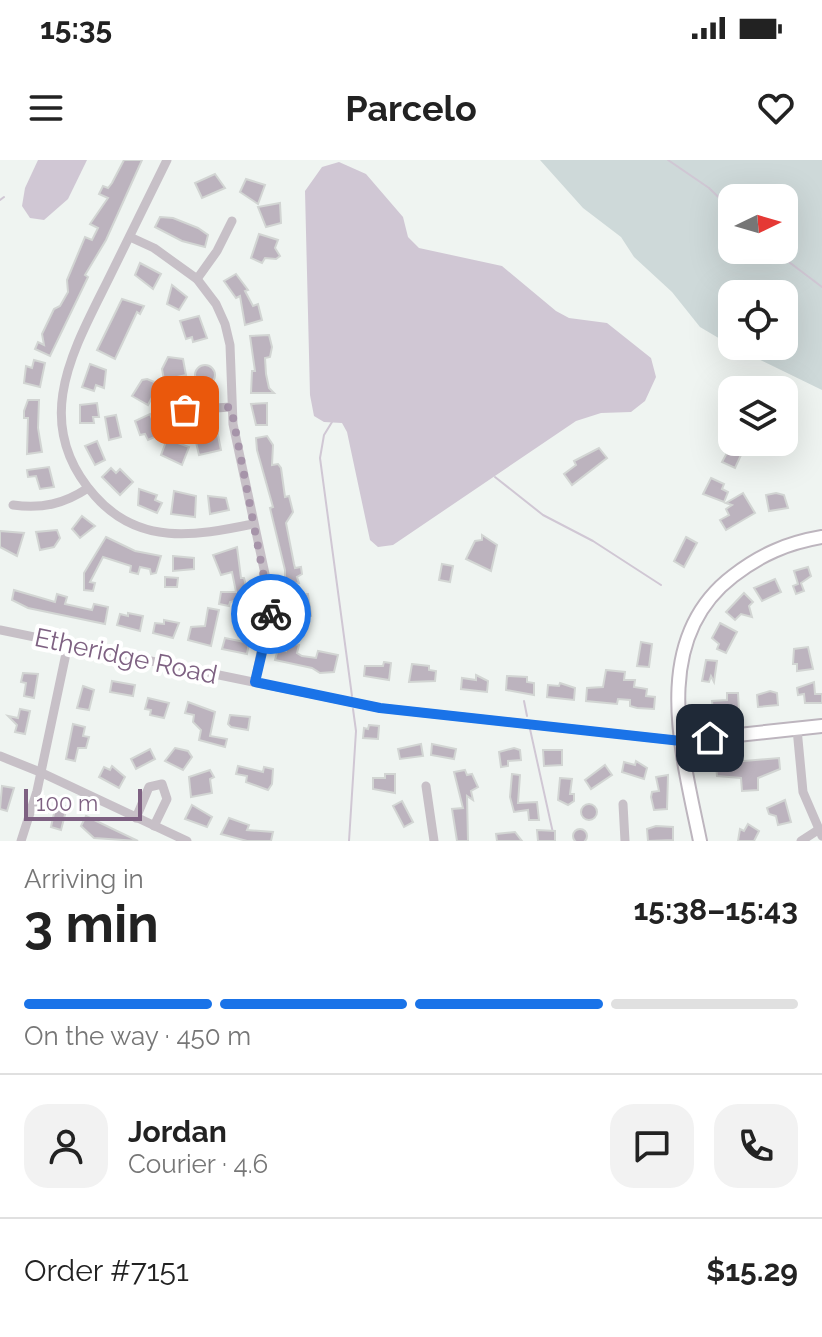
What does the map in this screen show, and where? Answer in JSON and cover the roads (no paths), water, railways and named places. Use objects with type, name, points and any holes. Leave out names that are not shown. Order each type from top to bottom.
[{"type":"street","points":[[167,160],[74,349],[63,383],[64,436],[88,488],[117,516],[154,532],[195,536],[253,524]]},
{"type":"street","points":[[197,279],[217,251],[232,221]]},
{"type":"street","points":[[130,237],[154,248],[197,279],[216,304],[225,324],[232,366],[231,407],[271,612],[255,682]]},
{"type":"street","points":[[185,410],[231,407]]},
{"type":"street","points":[[13,505],[47,506],[88,488]]},
{"type":"street","points":[[700,841],[681,741],[679,668],[687,635],[700,610],[726,581],[761,556],[792,543],[822,537]]},
{"type":"street","name":"Etheridge Road","points":[[0,630],[380,708],[681,741],[822,726]]},
{"type":"street","points":[[21,841],[40,772],[68,644]]},
{"type":"street","points":[[797,729],[803,792],[820,833],[801,841]]},
{"type":"street","points":[[0,756],[187,841]]},
{"type":"street","points":[[136,818],[149,787],[162,784],[167,799],[154,826]]},
{"type":"street","points":[[426,786],[434,841]]},
{"type":"street","points":[[623,804],[625,841]]},
{"type":"waterway","points":[[668,160],[718,197]]},
{"type":"waterway","points":[[0,200],[4,197]]},
{"type":"waterway","points":[[792,264],[822,287]]},
{"type":"waterway","points":[[332,422],[324,435],[320,458],[352,696]]},
{"type":"waterway","points":[[495,477],[543,515],[593,541],[661,585]]},
{"type":"waterway","points":[[524,701],[527,716]]},
{"type":"waterway","points":[[349,841],[356,731],[353,709]]},
{"type":"waterway","points":[[530,729],[553,833]]}]
